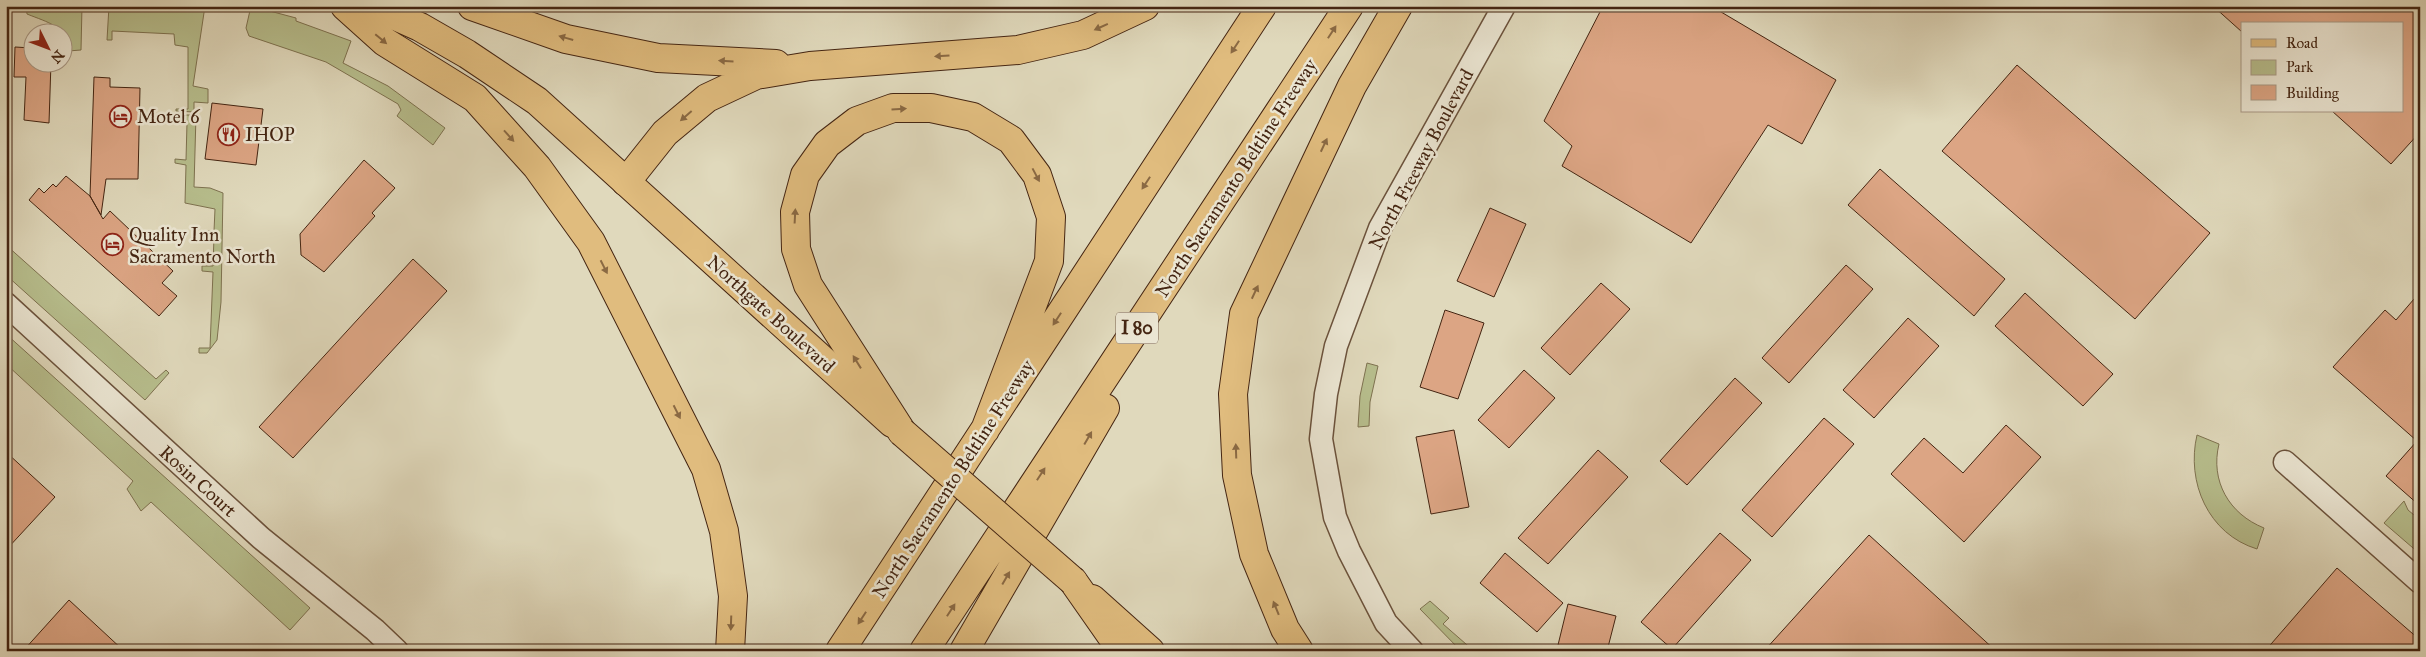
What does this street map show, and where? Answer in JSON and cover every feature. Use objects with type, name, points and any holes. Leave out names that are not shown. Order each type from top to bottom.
[{"type":"main road","points":[[345,6],[385,42],[475,98],[537,167],[592,242],[706,469],[724,531],[732,596],[730,651]]},
{"type":"main road","name":"Northgate Boulevard","points":[[373,6],[420,27],[467,54],[537,101],[902,432],[1073,581],[1150,651]]},
{"type":"main road","points":[[472,6],[566,39],[658,58],[810,66]]},
{"type":"main road","points":[[626,182],[665,133],[707,98],[756,75],[810,66],[1018,50],[1083,35],[1145,6]]},
{"type":"main road","name":"North Sacramento Beltline Freeway","points":[[840,651],[1262,6]]},
{"type":"main road","name":"North Sacramento Beltline Freeway","points":[[924,651],[1349,6]]},
{"type":"main road","points":[[1298,651],[1285,629],[1254,554],[1237,475],[1233,394],[1244,314],[1352,86],[1398,6]]},
{"type":"main road","points":[[902,432],[808,285],[796,249],[795,212],[805,175],[827,144],[857,121],[893,108],[931,108],[973,117],[1011,140],[1038,175],[1050,217],[1049,260],[984,430]]},
{"type":"main road","points":[[964,651],[1262,138]]},
{"type":"main road","points":[[1073,581],[1122,651]]},
{"type":"street","name":"North Freeway Boulevard","points":[[1412,651],[1386,623],[1349,551],[1335,517],[1321,439],[1326,394],[1336,346],[1380,228],[1504,6]]},
{"type":"street","name":"Rosin Court","points":[[6,304],[261,538],[375,630],[397,651]]},
{"type":"street","points":[[2285,462],[2420,582]]},
{"type":"green space","points":[[26,6],[82,6],[81,50],[72,51],[72,22],[47,22],[27,14]]},
{"type":"green space","points":[[109,6],[205,6],[193,86],[208,89],[208,103],[194,102],[194,112],[176,111],[176,109],[188,109],[188,47],[175,45],[174,34],[112,31],[112,40],[107,40]]},
{"type":"green space","points":[[251,6],[296,18],[296,21],[351,41],[343,63],[388,86],[445,128],[433,145],[397,116],[401,110],[398,104],[326,62],[249,36],[246,28]]},
{"type":"green space","points":[[175,115],[196,115],[194,187],[210,188],[223,193],[221,302],[217,340],[207,353],[199,353],[199,348],[210,348],[213,272],[202,271],[202,266],[213,266],[214,236],[203,235],[203,231],[214,231],[215,209],[185,203],[186,165],[175,163],[175,159],[186,160],[187,123],[176,122]]},
{"type":"green space","points":[[6,245],[156,379],[166,370],[169,373],[145,400],[6,275]]},
{"type":"green space","points":[[6,334],[310,608],[290,630],[151,502],[141,511],[127,489],[133,481],[6,364]]},
{"type":"green space","points":[[1367,363],[1378,366],[1370,402],[1369,426],[1358,427],[1360,396]]},
{"type":"green space","points":[[2197,435],[2219,444],[2217,471],[2225,495],[2241,514],[2264,528],[2257,549],[2240,542],[2225,531],[2204,504],[2198,488],[2195,471],[2194,453]]},
{"type":"green space","points":[[2404,501],[2408,510],[2420,520],[2420,554],[2384,523]]},
{"type":"green space","points":[[1430,601],[1449,618],[1443,624],[1474,651],[1461,651],[1420,609]]},
{"type":"building","points":[[1603,6],[1711,6],[1836,80],[1802,144],[1768,125],[1691,243],[1562,166],[1572,146],[1544,121]]},
{"type":"building","points":[[2213,6],[2420,6],[2420,132],[2391,164],[2333,112],[2404,112],[2404,22],[2241,22],[2241,31]]},
{"type":"building","points":[[15,47],[22,47],[22,72],[51,72],[49,123],[24,120],[26,77],[14,77]]},
{"type":"building","points":[[2017,65],[2210,233],[2135,319],[1942,151]]},
{"type":"building","points":[[94,77],[110,78],[110,87],[140,88],[138,179],[106,179],[101,215],[90,196]]},
{"type":"building","points":[[212,103],[263,109],[256,165],[205,159]]},
{"type":"building","points":[[364,160],[395,188],[372,213],[375,216],[324,272],[301,255],[300,234]]},
{"type":"building","points":[[1880,169],[2005,279],[1974,316],[1848,205]]},
{"type":"building","name":"Quality Inn Sacramento North","points":[[66,176],[90,196],[103,219],[110,211],[173,271],[162,283],[177,296],[159,316],[29,200],[39,188],[44,193],[53,184],[56,187]]},
{"type":"building","points":[[1490,208],[1526,224],[1494,297],[1457,281]]},
{"type":"building","points":[[413,259],[447,291],[293,458],[259,427]]},
{"type":"building","points":[[1846,265],[1873,289],[1789,383],[1762,358]]},
{"type":"building","points":[[1601,283],[1630,309],[1570,375],[1541,348]]},
{"type":"building","points":[[2420,292],[2420,506],[2386,476],[2417,441],[2333,367],[2385,310],[2396,320]]},
{"type":"building","points":[[2025,293],[2113,374],[2083,406],[1995,326]]},
{"type":"building","points":[[1445,310],[1484,323],[1458,399],[1420,387]]},
{"type":"building","points":[[1908,318],[1939,346],[1874,418],[1843,390]]},
{"type":"building","points":[[1524,370],[1555,398],[1509,448],[1478,420]]},
{"type":"building","points":[[1735,378],[1762,403],[1687,485],[1660,461]]},
{"type":"building","points":[[1824,418],[1854,444],[1772,537],[1742,510]]},
{"type":"building","points":[[2006,425],[2041,457],[1964,542],[1891,474],[1924,438],[1963,473]]},
{"type":"building","points":[[1454,430],[1469,507],[1431,514],[1416,437]]},
{"type":"building","points":[[1598,450],[1628,477],[1548,564],[1518,538]]},
{"type":"building","points":[[6,452],[55,497],[6,550]]},
{"type":"building","points":[[1720,533],[1751,560],[1672,649],[1641,622]]},
{"type":"building","points":[[1869,535],[1996,651],[1764,651]]},
{"type":"building","points":[[1505,553],[1563,603],[1537,632],[1480,583]]},
{"type":"building","points":[[2337,568],[2420,640],[2420,651],[2265,651]]},
{"type":"building","points":[[69,600],[124,651],[23,651]]},
{"type":"building","points":[[1568,604],[1616,616],[1607,651],[1582,651],[1558,645]]},
{"type":"place","name":"Motel 6","points":[[121,116]]},
{"type":"place","name":"IHOP","points":[[229,134]]},
{"type":"place","name":"Quality Inn Sacramento North","points":[[113,245]]}]
